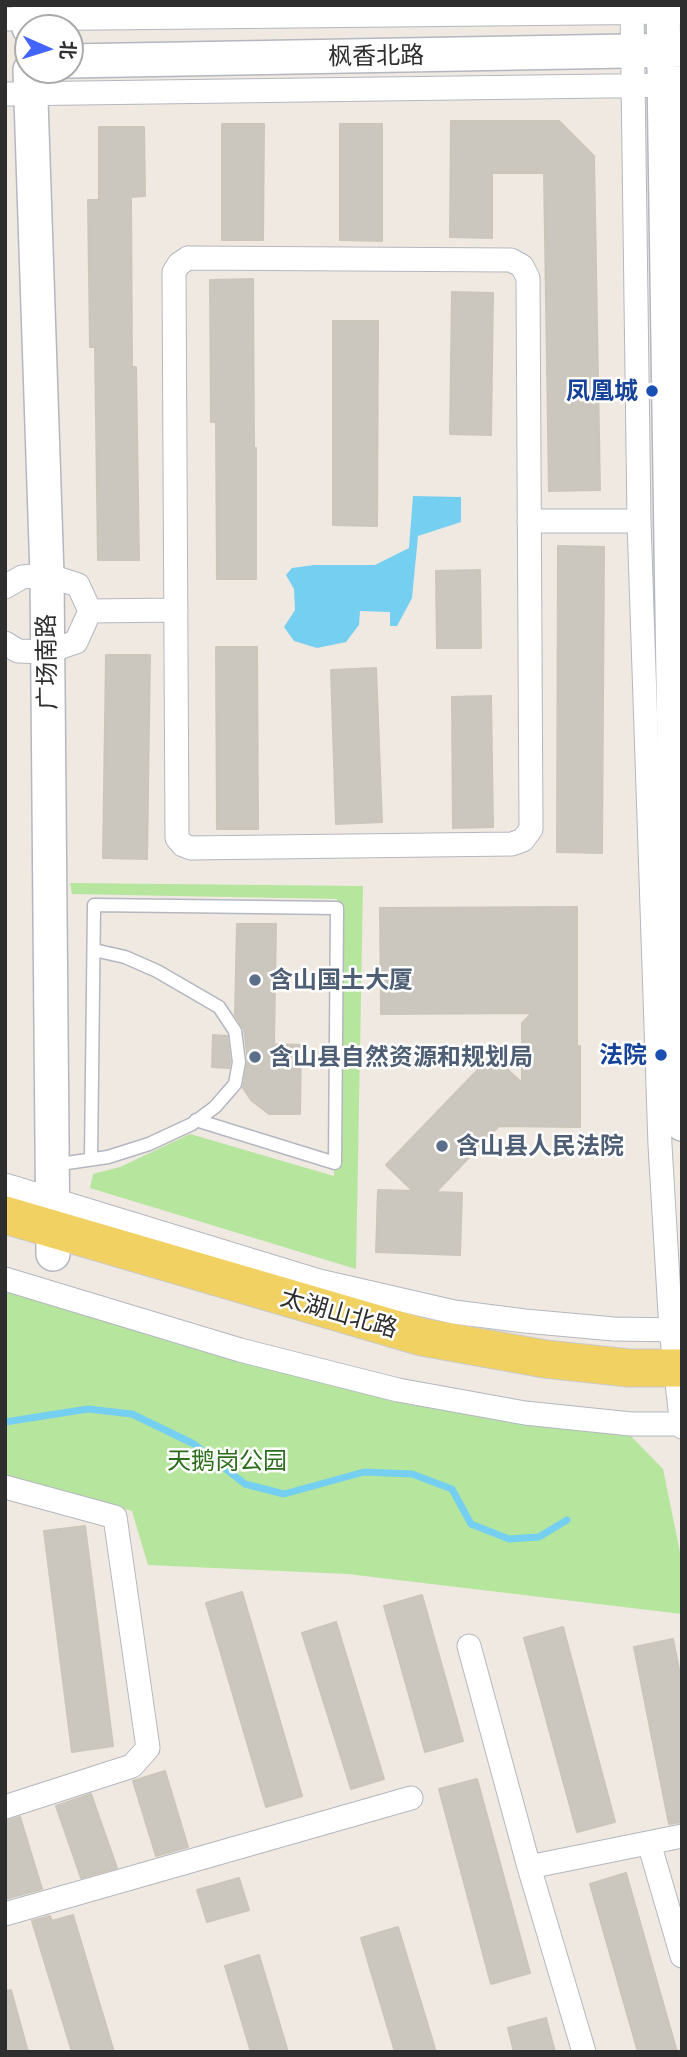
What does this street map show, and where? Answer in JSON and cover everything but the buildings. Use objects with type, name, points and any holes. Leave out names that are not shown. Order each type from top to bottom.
[{"type":"main road","points":[[654,10],[660,86],[678,1042],[682,1124]]},
{"type":"main road","name":"枫香北路","points":[[84,61],[659,51]]},
{"type":"main road","name":"广场南路","points":[[23,84],[47,575],[53,1228]]},
{"type":"main road","name":"太湖山北路","points":[[5,1215],[53,1228],[416,1361],[541,1382],[680,1399]]},
{"type":"main road","name":"太湖山北路","points":[[5,1240],[53,1228]]},
{"type":"street","points":[[84,17],[654,10]]},
{"type":"street","points":[[5,1279],[240,1350],[398,1390],[525,1413],[631,1424],[680,1399],[660,1145],[639,521],[660,86],[84,81]]},
{"type":"street","points":[[188,258],[511,260],[522,266],[528,278],[529,521],[531,829],[523,840],[512,844],[191,848],[183,845],[177,838],[174,272],[179,264],[188,258]]},
{"type":"street","points":[[529,521],[639,521]]},
{"type":"street","points":[[5,587],[22,577],[47,575],[78,585],[90,611],[76,642],[47,652],[18,651],[5,643]]},
{"type":"street","points":[[90,611],[176,610]]},
{"type":"street","points":[[5,1185],[53,1228],[319,1281],[454,1312],[601,1328],[676,1330]]},
{"type":"street","points":[[5,1487],[115,1517],[148,1748],[132,1766],[5,1807]]},
{"type":"street","points":[[468,1646],[584,2052]]},
{"type":"street","points":[[5,1914],[411,1798]]},
{"type":"street","points":[[529,1867],[682,1836]]},
{"type":"street","points":[[649,1843],[682,1956]]},
{"type":"lane","points":[[92,1159],[94,905],[337,908],[335,1163],[196,1120]]},
{"type":"lane","points":[[53,1165],[108,1157],[149,1144],[215,1107],[235,1084],[239,1062],[235,1031],[219,1007],[197,992],[125,957],[94,950]]},
{"type":"green space","points":[[70,883],[363,886],[356,1269],[90,1188],[93,1174],[120,1167],[190,1134],[334,1176],[337,899],[72,894]]},
{"type":"green space","name":"天鹅岗公园","points":[[5,1282],[412,1405],[623,1428],[663,1469],[682,1562],[682,1614],[348,1574],[148,1565],[132,1511],[5,1476]]},
{"type":"water","points":[[413,496],[461,497],[461,522],[418,536],[412,598],[397,626],[390,626],[390,612],[360,611],[359,625],[346,642],[317,648],[294,641],[284,627],[295,610],[294,589],[286,575],[292,568],[314,565],[375,565],[409,548]]},
{"type":"waterway","points":[[5,1422],[88,1409],[132,1414],[194,1444],[245,1484],[284,1494],[364,1472],[412,1474],[452,1489],[471,1524],[509,1539],[539,1537],[567,1520]]},
{"type":"place","name":"凤凰城","points":[[652,391]]},
{"type":"place","name":"含山国土大厦","points":[[255,980]]},
{"type":"place","name":"法院","points":[[661,1055]]},
{"type":"place","name":"含山县自然资源和规划局","points":[[255,1057]]},
{"type":"place","name":"含山县人民法院","points":[[442,1146]]}]
